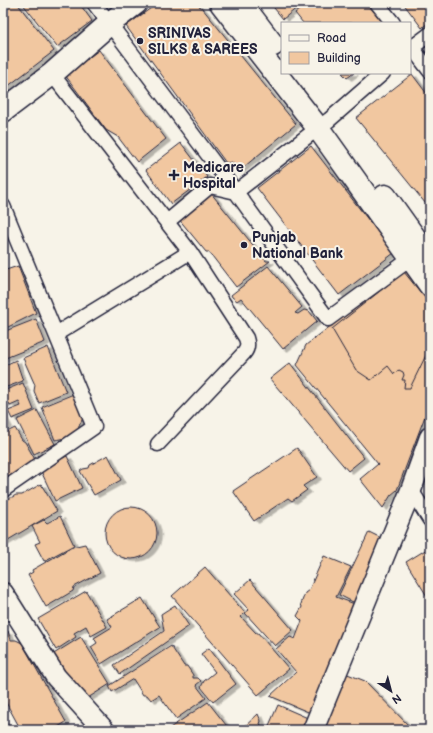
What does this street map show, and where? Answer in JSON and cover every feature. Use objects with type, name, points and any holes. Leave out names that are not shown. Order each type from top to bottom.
[{"type":"main road","points":[[3,112],[52,74],[110,23],[136,3]]},
{"type":"main road","points":[[221,3],[323,124],[421,255],[430,285]]},
{"type":"main road","points":[[241,3],[281,56]]},
{"type":"main road","points":[[295,74],[323,124]]},
{"type":"street","points":[[94,3],[236,192],[328,319],[421,255]]},
{"type":"street","points":[[377,3],[392,22]]},
{"type":"street","points":[[430,34],[411,47],[430,71]]},
{"type":"street","points":[[52,74],[190,252],[248,343],[244,353],[158,444]]},
{"type":"street","points":[[236,192],[323,124],[382,74]]},
{"type":"street","points":[[167,222],[210,186],[236,192]]},
{"type":"street","points":[[3,206],[94,427],[3,490]]},
{"type":"street","points":[[56,334],[190,252]]},
{"type":"street","points":[[313,730],[411,490],[430,437]]},
{"type":"street","points":[[411,490],[430,520]]},
{"type":"street","points":[[3,593],[56,677],[104,730]]},
{"type":"building","points":[[3,3],[17,3],[54,51],[3,90]]},
{"type":"building","points":[[22,3],[79,3],[92,21],[57,47]]},
{"type":"building","points":[[158,3],[195,3],[202,8],[296,124],[239,171],[232,162],[226,163],[126,26]]},
{"type":"building","points":[[270,3],[303,3],[283,19]]},
{"type":"building","points":[[308,3],[367,3],[382,22],[302,22],[295,13]]},
{"type":"building","points":[[403,3],[430,3],[430,21],[422,28]]},
{"type":"building","points":[[99,50],[166,139],[137,162],[118,137],[106,130],[65,75]]},
{"type":"building","points":[[343,74],[353,74],[347,78]]},
{"type":"building","points":[[412,74],[430,98],[430,209],[356,118]]},
{"type":"building","points":[[181,143],[207,177],[171,204],[146,170]]},
{"type":"building","points":[[311,146],[394,253],[339,295],[257,188]]},
{"type":"building","points":[[210,192],[266,261],[270,261],[236,287],[209,252],[206,252],[178,218]]},
{"type":"building","points":[[18,266],[36,313],[6,328],[3,328],[3,271]]},
{"type":"building","points":[[268,266],[302,307],[295,313],[298,314],[304,310],[309,311],[317,321],[283,349],[241,298],[237,301],[231,295]]},
{"type":"building","points":[[407,267],[430,296],[430,403],[397,490],[391,495],[383,508],[360,479],[378,464],[297,365],[306,345]]},
{"type":"building","points":[[404,272],[430,304],[430,347],[410,388],[404,388],[405,380],[402,380],[404,375],[403,372],[399,370],[394,374],[388,366],[371,380],[356,370],[332,329]]},
{"type":"building","points":[[36,319],[45,342],[3,359],[3,332]]},
{"type":"building","points":[[48,347],[66,392],[39,403],[34,391],[35,385],[23,358]]},
{"type":"building","points":[[16,360],[23,381],[4,388],[3,366]]},
{"type":"building","points":[[290,363],[364,458],[348,471],[270,379]]},
{"type":"building","points":[[23,383],[34,410],[12,419],[8,411],[21,406],[19,402],[10,406],[9,403],[4,405],[3,391]]},
{"type":"building","points":[[76,393],[85,414],[79,426],[78,436],[69,440],[65,438],[55,440],[42,407]]},
{"type":"building","points":[[37,410],[55,444],[34,454],[17,420]]},
{"type":"building","points":[[3,415],[8,425],[3,428]]},
{"type":"building","points":[[15,428],[37,463],[3,484],[3,434]]},
{"type":"building","points":[[297,448],[317,477],[303,486],[307,490],[292,501],[288,498],[254,521],[233,491]]},
{"type":"building","points":[[108,455],[121,480],[94,495],[80,471],[89,468],[90,465]]},
{"type":"building","points":[[67,456],[82,488],[55,501],[40,469]]},
{"type":"building","points":[[41,484],[57,511],[3,543],[3,502],[16,495],[22,495]]},
{"type":"building","points":[[131,507],[145,511],[153,519],[157,533],[153,547],[145,555],[131,559],[117,555],[109,547],[105,533],[109,519],[117,511]]},
{"type":"building","points":[[60,516],[74,545],[44,561],[35,544],[40,542],[32,526],[44,520],[47,523]]},
{"type":"building","points":[[369,532],[385,540],[355,603],[339,595]]},
{"type":"building","points":[[85,544],[100,573],[74,587],[73,591],[46,607],[28,575],[33,572],[32,570],[72,547]]},
{"type":"building","points":[[427,549],[430,554],[430,601],[406,562]]},
{"type":"building","points":[[324,556],[351,567],[336,597],[360,606],[313,714],[270,696],[296,672],[276,649],[290,637],[295,639],[302,621],[297,616],[302,607],[301,604]]},
{"type":"building","points":[[205,567],[245,613],[241,617],[256,633],[258,633],[289,669],[258,695],[172,596]]},
{"type":"building","points":[[250,580],[293,630],[275,646],[245,613],[249,610],[234,594]]},
{"type":"building","points":[[86,591],[107,627],[91,636],[86,626],[74,633],[76,637],[56,650],[38,619]]},
{"type":"building","points":[[142,598],[160,627],[101,664],[91,647],[97,643],[94,638],[112,627],[107,619]]},
{"type":"building","points":[[175,605],[189,626],[120,674],[114,665],[164,631],[161,614]]},
{"type":"building","points":[[3,630],[5,633],[8,631],[11,640],[16,640],[22,643],[66,722],[53,730],[21,730],[3,697]]},
{"type":"building","points":[[81,637],[110,684],[83,701],[52,655]]},
{"type":"building","points":[[171,646],[184,666],[187,666],[193,675],[193,678],[198,678],[201,681],[196,685],[206,698],[176,719],[159,695],[151,700],[147,695],[143,695],[133,679],[112,692],[109,686]]},
{"type":"building","points":[[209,648],[236,684],[213,702],[201,687],[204,681],[215,672],[201,654]]},
{"type":"building","points":[[345,673],[365,681],[413,730],[321,730]]},
{"type":"building","points":[[208,702],[230,730],[167,730]]},
{"type":"building","points":[[278,705],[310,719],[305,730],[267,730]]},
{"type":"building","points":[[258,714],[261,721],[260,724],[264,728],[262,730],[241,730]]},
{"type":"building","points":[[3,720],[9,730],[3,730]]},
{"type":"place","name":"SRINIVAS SILKS & SAREES","points":[[140,41]]},
{"type":"place","name":"Medicare Hospital","points":[[174,175]]},
{"type":"place","name":"Punjab National Bank","points":[[244,245]]}]
